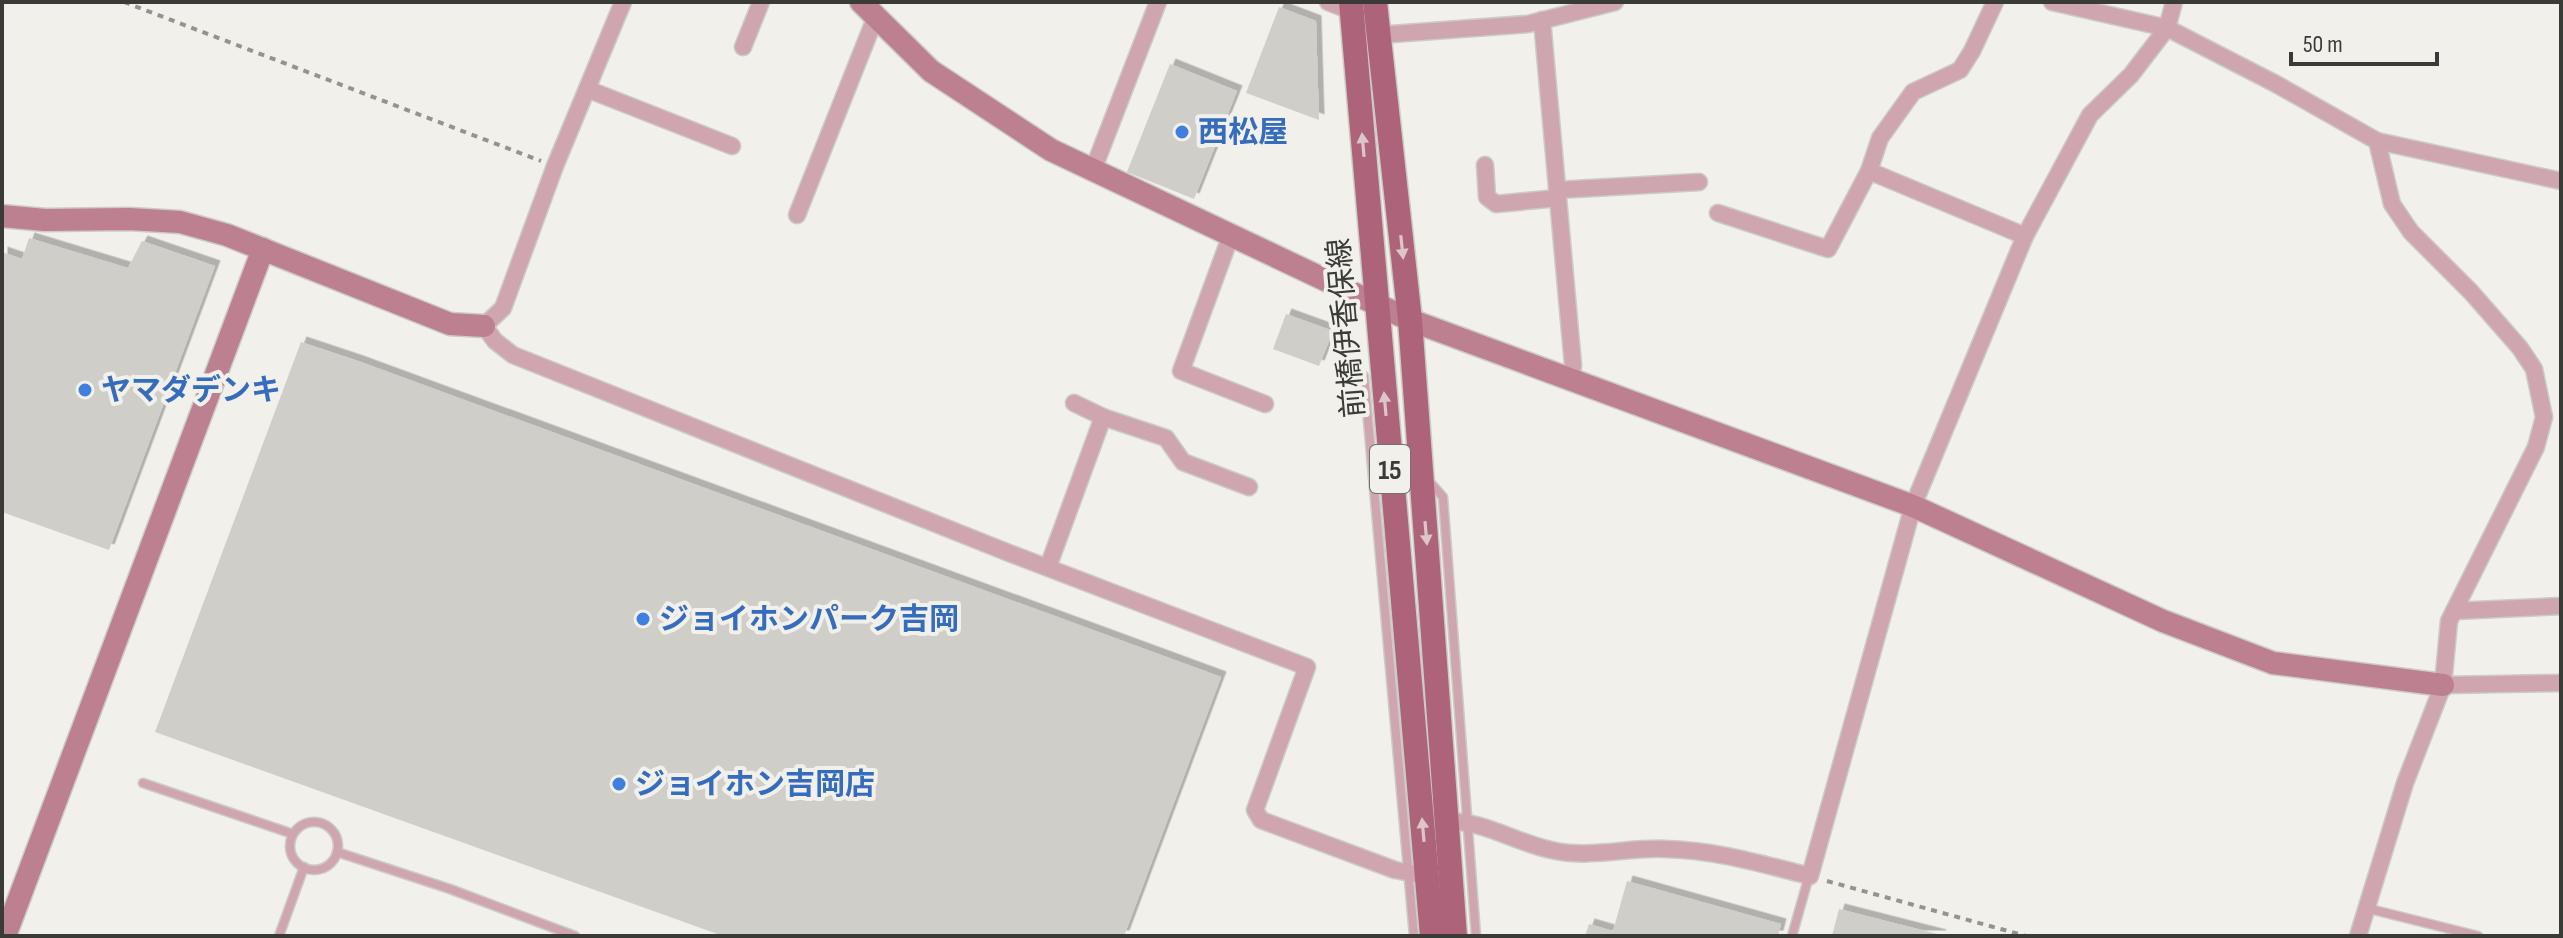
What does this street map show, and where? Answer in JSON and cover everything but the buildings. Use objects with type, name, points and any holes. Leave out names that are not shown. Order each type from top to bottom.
[{"type":"main road","name":"前橋伊香保線","points":[[1375,2],[1410,320],[1421,472],[1429,749],[1418,875],[1432,936]]},
{"type":"main road","name":"前橋伊香保線","points":[[1351,7],[1376,303],[1384,493],[1429,749],[1457,821],[1455,936]]},
{"type":"street","points":[[2,216],[45,220],[180,222],[227,235],[450,324],[484,326],[503,308],[555,166],[623,2]]},
{"type":"street","points":[[743,47],[761,2]]},
{"type":"street","points":[[1093,170],[1158,2]]},
{"type":"street","points":[[1328,2],[1351,7]]},
{"type":"street","points":[[1378,35],[1528,24],[1615,2]]},
{"type":"street","points":[[1718,213],[1828,249],[1869,171],[1880,138],[1913,92],[1960,70],[1995,2]]},
{"type":"street","points":[[2052,2],[2167,28],[2377,141],[2561,181]]},
{"type":"street","points":[[1457,821],[1550,850],[1585,854],[1664,848],[1716,853],[1810,876],[1913,506],[2025,236],[2090,115],[2131,75],[2167,28],[2174,2]]},
{"type":"street","points":[[797,215],[869,9],[931,71],[1051,150],[1410,320],[1913,506],[2163,621],[2273,663],[2443,685],[2561,683]]},
{"type":"street","points":[[1542,20],[1573,365],[1571,380]]},
{"type":"street","points":[[587,89],[732,146]]},
{"type":"street","points":[[2358,936],[2405,783],[2443,685],[2449,621],[2536,447],[2544,417],[2534,369],[2520,348],[2471,292],[2411,232],[2392,204],[2377,141]]},
{"type":"street","points":[[1485,165],[1487,197],[1496,204],[1558,194],[1699,182]]},
{"type":"street","points":[[1869,171],[2025,236]]},
{"type":"street","points":[[1231,235],[1181,371],[1265,404]]},
{"type":"street","points":[[5,936],[263,249]]},
{"type":"street","points":[[484,326],[495,341],[513,355],[1307,667],[1255,810],[1261,820],[1418,875]]},
{"type":"street","points":[[1074,403],[1103,417],[1166,438],[1183,462],[1249,487]]},
{"type":"street","points":[[1048,567],[1103,417]]},
{"type":"street","points":[[2454,611],[2561,606]]},
{"type":"lane","points":[[1364,376],[1384,493]]},
{"type":"lane","points":[[143,783],[293,834]]},
{"type":"lane","points":[[1457,821],[1476,936]]},
{"type":"lane","points":[[305,823],[327,825],[337,838],[337,852],[327,866],[304,867],[293,857],[290,849],[293,834],[305,823]]},
{"type":"lane","points":[[337,852],[450,889],[575,936]]},
{"type":"lane","points":[[279,936],[304,867]]},
{"type":"lane","points":[[1414,936],[1418,875]]},
{"type":"lane","points":[[1792,936],[1810,876]]},
{"type":"lane","points":[[2365,908],[2478,936]]},
{"type":"path","points":[[124,2],[555,166]]},
{"type":"path","points":[[1810,876],[2026,936]]},
{"type":"place","name":"西松屋","points":[[1182,132]]},
{"type":"place","name":"ヤマダデンキ","points":[[85,390]]},
{"type":"place","name":"ジョイホンパーク吉岡","points":[[643,619]]},
{"type":"place","name":"ジョイホン吉岡店","points":[[619,784]]}]
